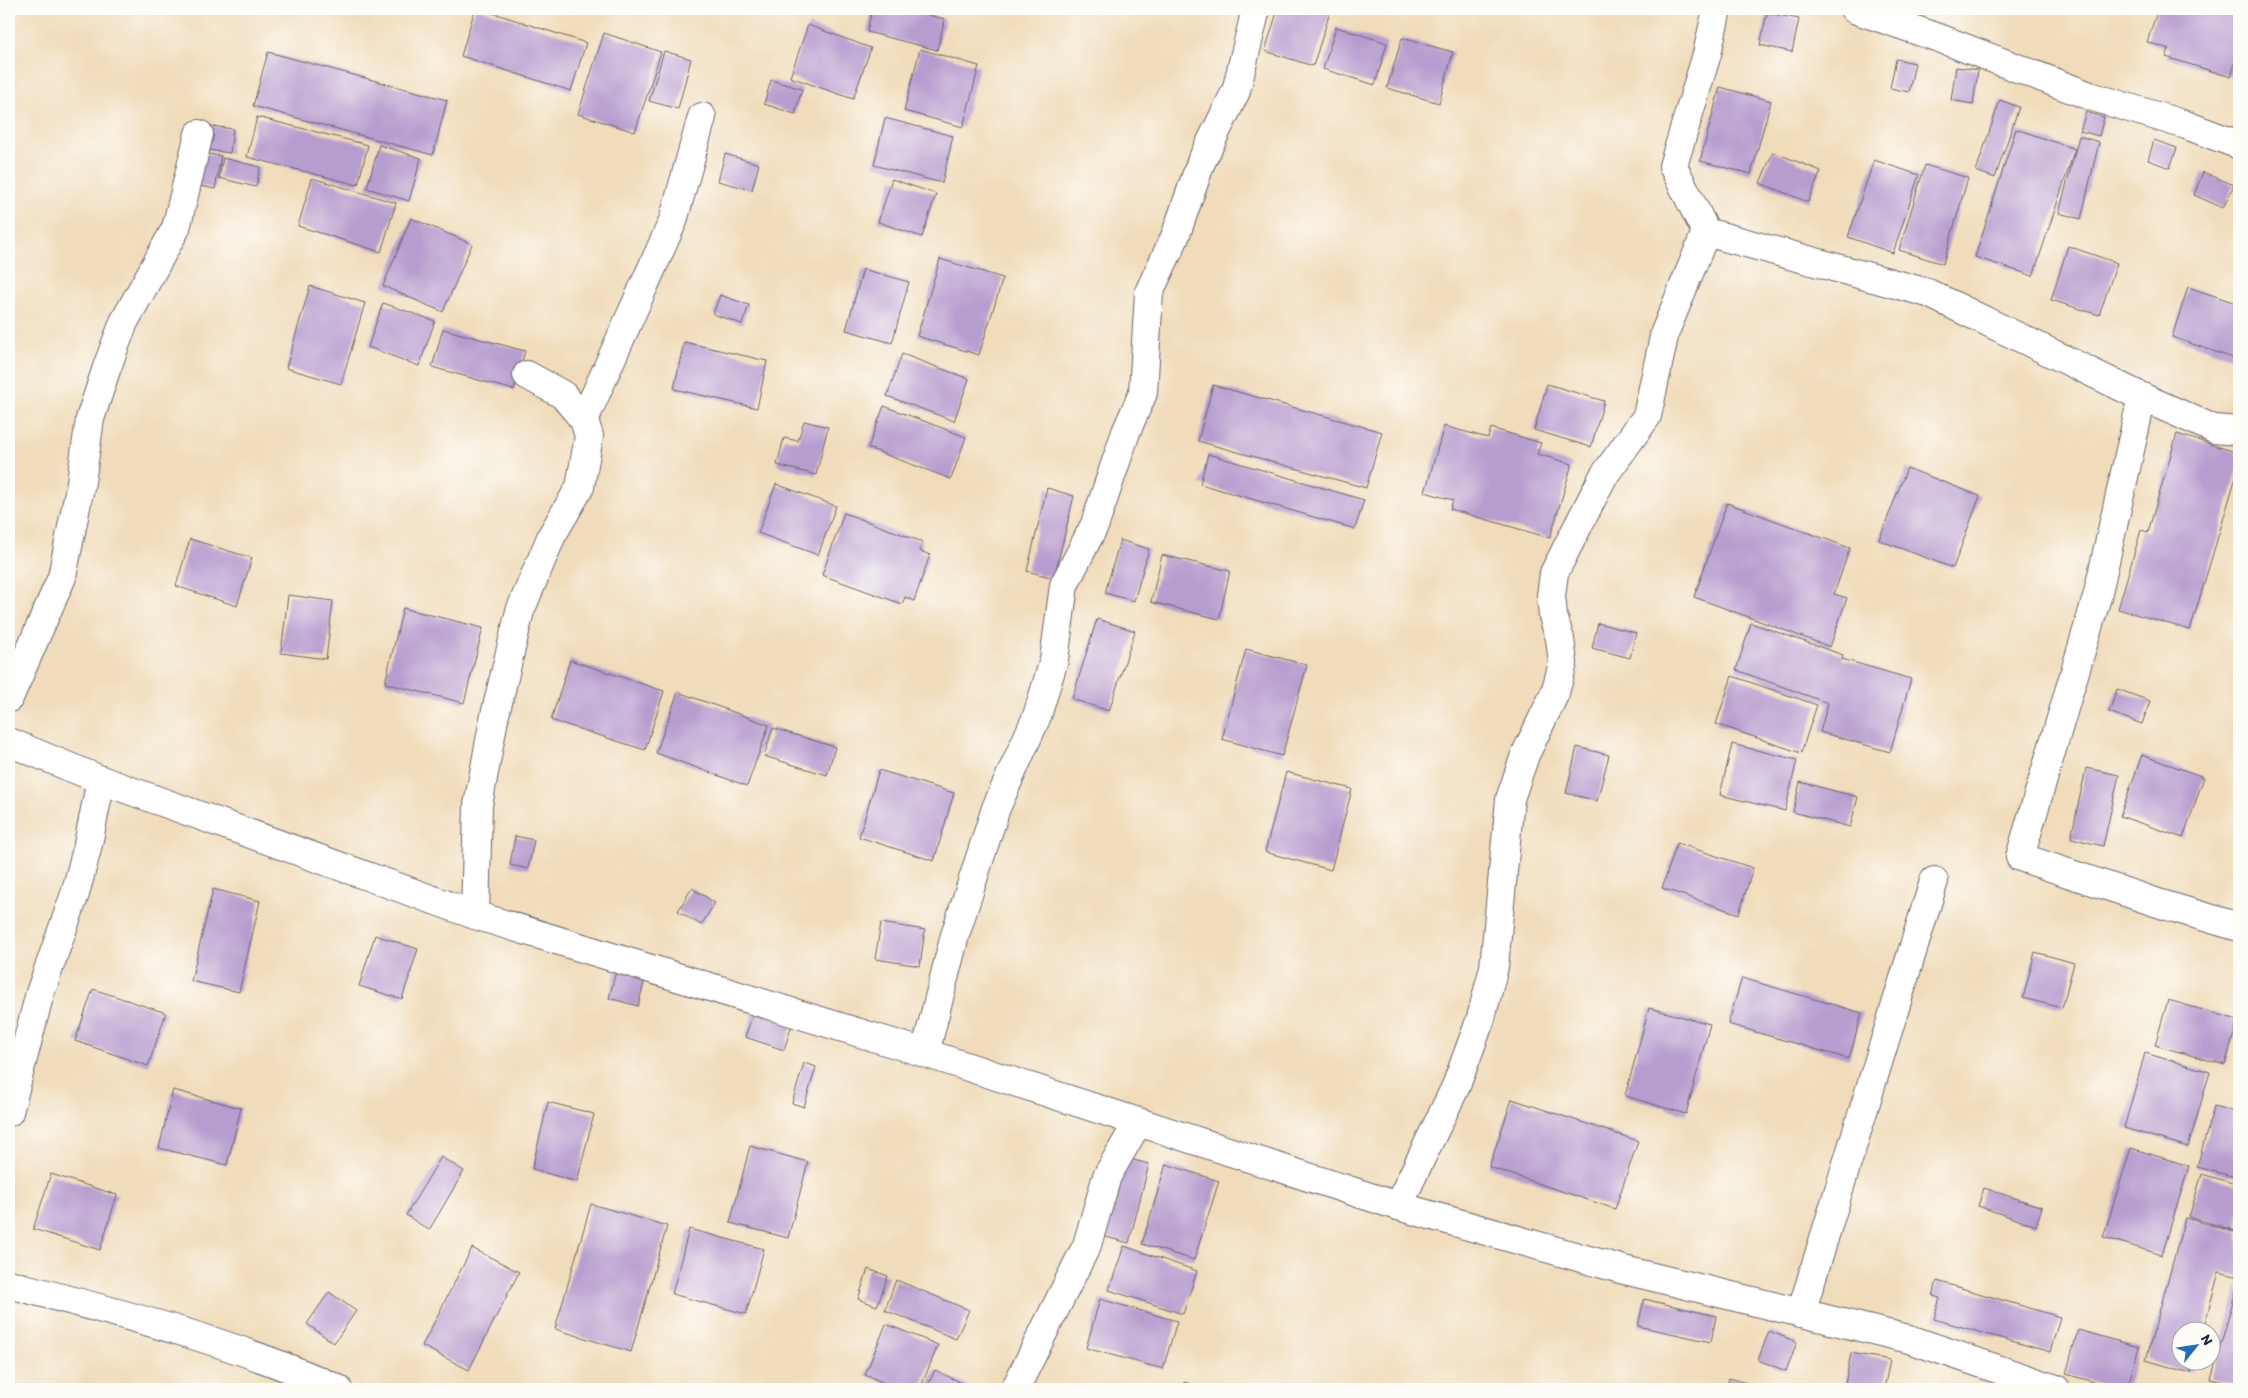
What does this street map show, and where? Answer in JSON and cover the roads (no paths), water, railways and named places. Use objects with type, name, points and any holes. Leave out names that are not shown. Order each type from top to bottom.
[{"type":"street","points":[[925,1053],[955,935],[993,817],[1037,716],[1054,660],[1064,585],[1095,524],[1126,432],[1144,392],[1149,292],[1175,237],[1201,162],[1236,91],[1256,9]]},
{"type":"street","points":[[1717,9],[1707,54],[1673,166],[1706,232],[1928,293],[2142,397],[2214,429],[2239,431]]},
{"type":"street","points":[[1854,9],[1939,38],[2090,96],[2186,125],[2239,145]]},
{"type":"street","points":[[584,420],[673,221],[702,117]]},
{"type":"street","points":[[9,698],[62,577],[81,482],[90,420],[107,367],[124,322],[176,228],[199,134]]},
{"type":"street","points":[[1398,1206],[1456,1086],[1481,1018],[1494,967],[1510,799],[1525,755],[1555,693],[1563,663],[1560,639],[1553,616],[1551,596],[1554,573],[1603,477],[1647,416],[1665,332],[1706,232]]},
{"type":"street","points":[[476,915],[478,805],[494,719],[520,612],[552,535],[580,487],[589,436],[584,420],[563,395],[527,375]]},
{"type":"street","points":[[2142,397],[2097,597],[2020,857],[2161,904],[2239,927]]},
{"type":"street","points":[[9,742],[101,780],[476,915],[925,1053],[1398,1206],[1624,1270],[1909,1339],[2056,1389]]},
{"type":"street","points":[[9,1112],[40,993],[75,894],[101,780]]},
{"type":"street","points":[[1801,1313],[1934,880]]},
{"type":"street","points":[[1015,1389],[1087,1245],[1107,1176],[1138,1122]]},
{"type":"street","points":[[9,1284],[149,1322],[304,1373],[338,1389]]}]
